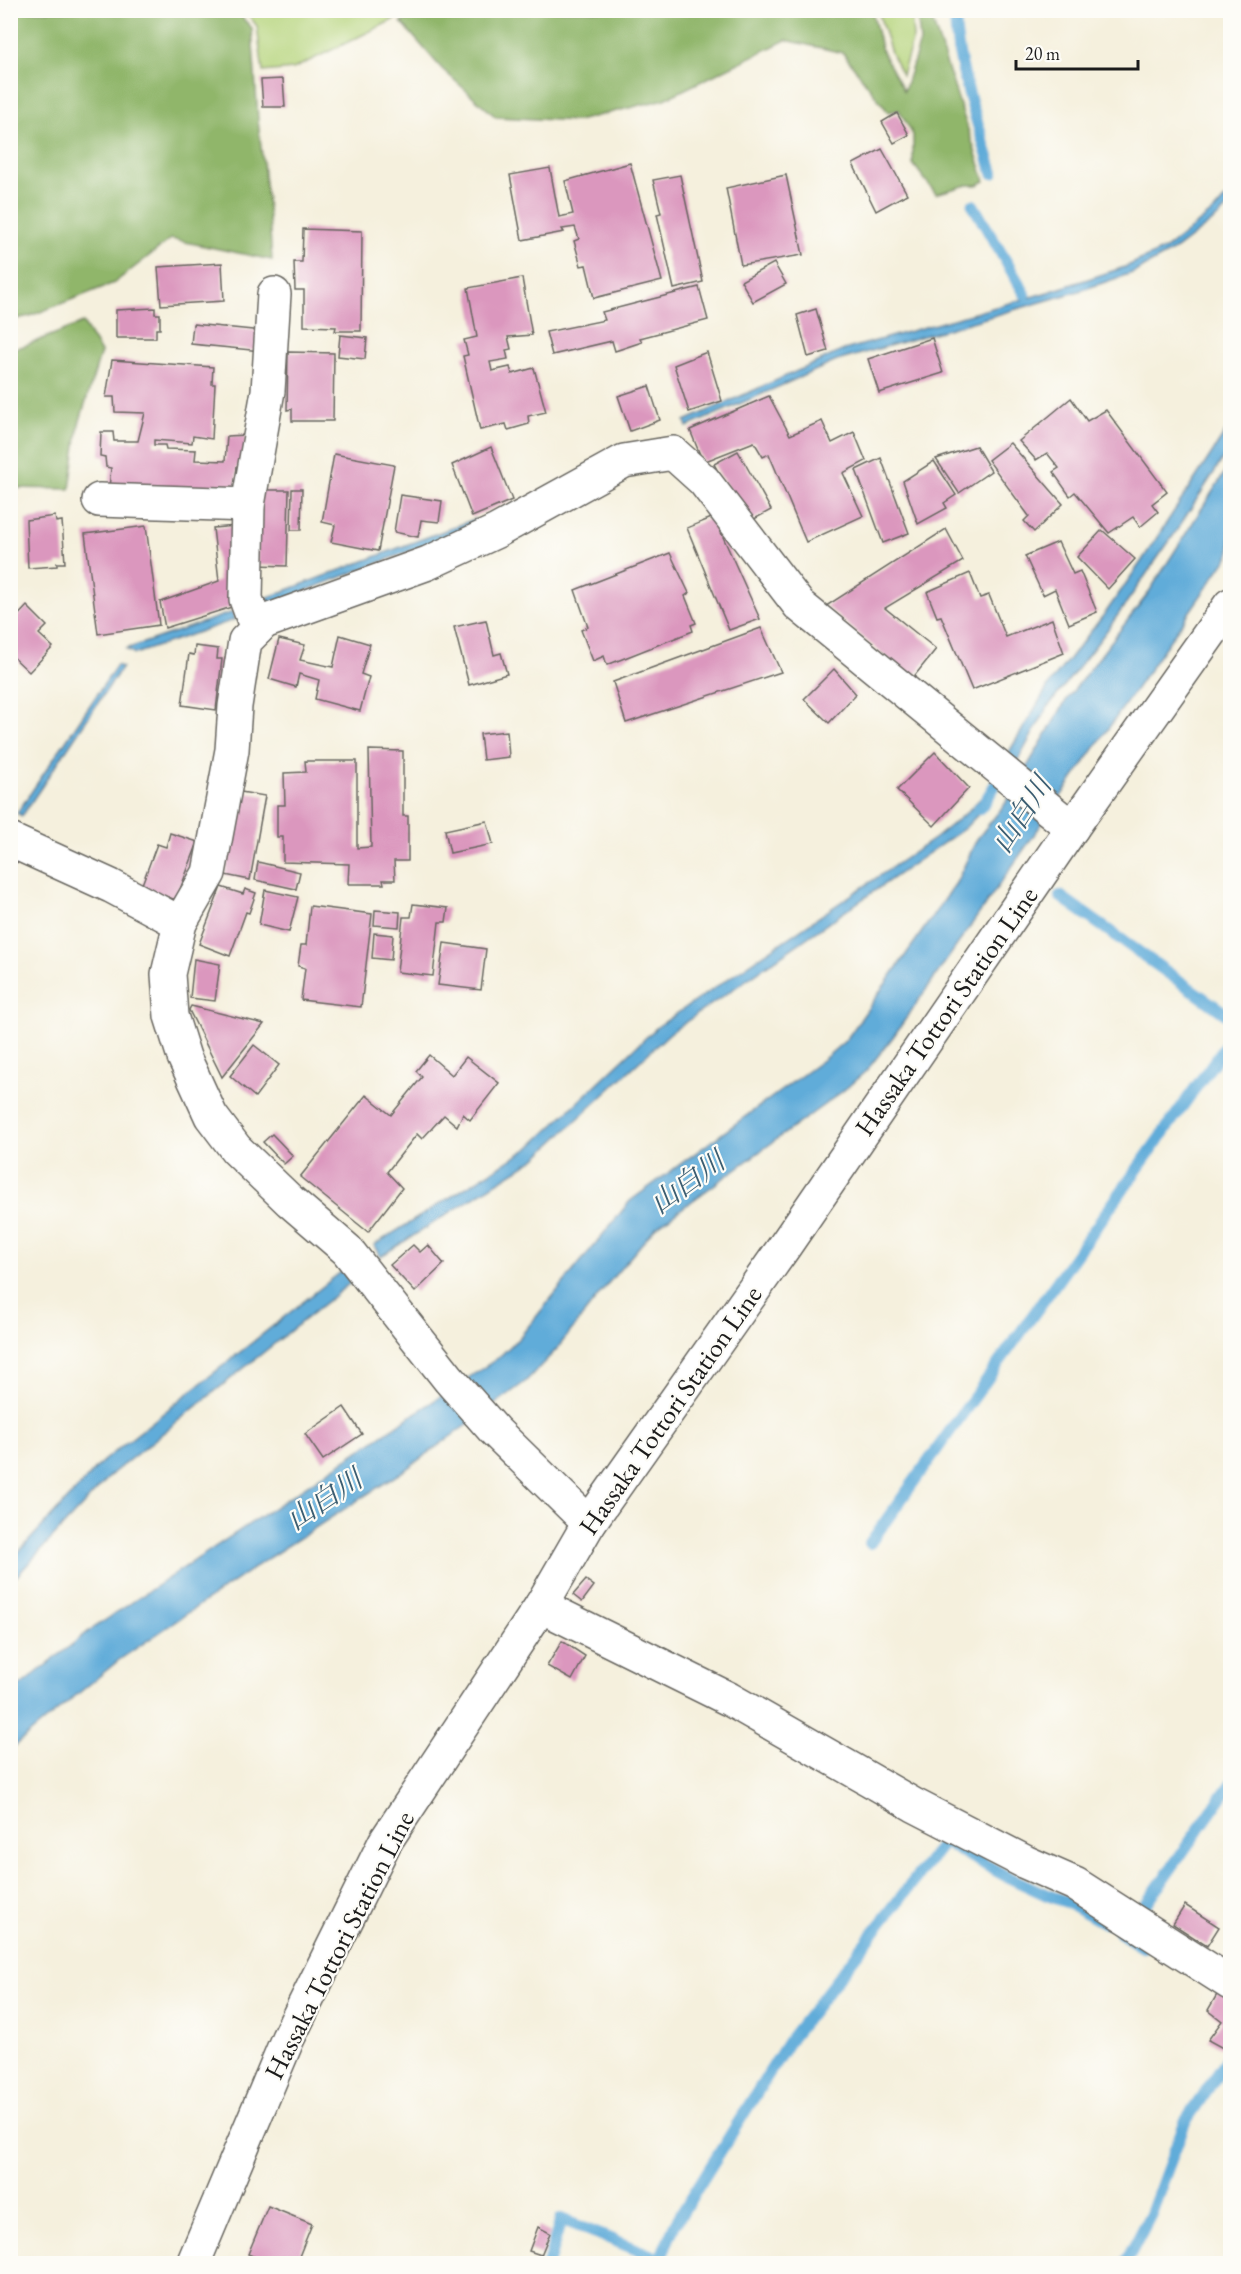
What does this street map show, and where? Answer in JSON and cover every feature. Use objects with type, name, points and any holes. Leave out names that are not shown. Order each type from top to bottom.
[{"type":"street","points":[[257,629],[246,599],[248,505],[268,391],[274,294]]},
{"type":"street","points":[[589,1523],[494,1430],[449,1379],[347,1250],[290,1201],[236,1149],[211,1116],[184,1057],[171,1016],[168,974],[180,923],[208,873],[232,750],[235,706],[245,641],[264,621],[428,563],[497,531],[624,461],[673,453],[704,481],[799,605],[1072,828]]},
{"type":"street","points":[[99,500],[248,505]]},
{"type":"street","name":"Hassaka Tottori Station Line","points":[[193,2264],[288,2038],[385,1842],[541,1606],[589,1523],[784,1247],[1072,828],[1230,605]]},
{"type":"street","points":[[10,840],[111,886],[180,923]]},
{"type":"street","points":[[541,1606],[729,1699],[914,1805],[1025,1862],[1075,1884],[1230,1983]]},
{"type":"green space","points":[[436,10],[872,11],[882,51],[904,91],[920,42],[917,11],[937,11],[933,23],[985,181],[977,185],[967,185],[936,194],[913,164],[913,135],[899,110],[888,112],[843,53],[786,40],[665,99],[577,121],[496,117],[442,69],[401,22]]},
{"type":"green space","points":[[10,11],[236,11],[252,28],[258,120],[272,260],[171,239],[114,283],[30,316],[11,320]]},
{"type":"green space","points":[[245,11],[419,11],[397,18],[293,69],[263,72],[257,26]]},
{"type":"green space","points":[[878,11],[911,11],[913,38],[902,75],[891,53]]},
{"type":"green space","points":[[83,323],[101,352],[79,424],[70,489],[11,488],[11,349]]},
{"type":"water","points":[[1230,193],[1230,205],[1218,217],[1176,249],[1135,272],[1076,292],[837,361],[687,427],[685,421],[844,350],[1048,292],[1125,267],[1165,249],[1216,209]]},
{"type":"water","points":[[1230,425],[1230,448],[1173,536],[1108,629],[1048,707],[1014,767],[1003,762],[1050,683],[1106,612],[1141,562]]},
{"type":"water","name":"山白川","points":[[1230,464],[1230,554],[893,1037],[867,1070],[843,1091],[655,1228],[556,1350],[525,1382],[405,1470],[270,1557],[119,1660],[11,1749],[11,1693],[89,1631],[498,1358],[519,1338],[630,1201],[824,1059],[846,1040],[956,883],[977,839],[1005,804],[1067,699],[1147,595]]},
{"type":"water","points":[[475,519],[478,525],[268,605],[266,598]]},
{"type":"water","points":[[233,612],[234,620],[135,654],[126,649]]},
{"type":"water","points":[[117,665],[122,667],[22,816],[17,813]]},
{"type":"water","points":[[985,794],[992,800],[965,828],[670,1033],[536,1158],[380,1257],[374,1245],[529,1148],[657,1027],[935,838]]},
{"type":"water","points":[[342,1271],[350,1283],[113,1473],[11,1582],[11,1560],[103,1461]]},
{"type":"building","points":[[283,79],[285,107],[263,107],[261,80]]},
{"type":"building","points":[[897,113],[909,135],[894,143],[882,122]]},
{"type":"building","points":[[882,149],[907,194],[876,211],[853,164]]},
{"type":"building","points":[[630,163],[662,281],[594,298],[586,265],[581,266],[574,241],[579,239],[575,227],[562,229],[564,232],[522,240],[510,175],[550,168],[559,217],[573,214],[565,181]]},
{"type":"building","points":[[680,175],[703,282],[674,289],[657,214],[661,213],[653,180]]},
{"type":"building","points":[[786,175],[803,255],[741,265],[726,188]]},
{"type":"building","points":[[303,229],[362,231],[361,331],[335,331],[336,327],[304,326],[304,290],[295,290],[294,262],[302,262]]},
{"type":"building","points":[[222,263],[224,301],[161,305],[158,267]]},
{"type":"building","points":[[774,263],[786,284],[753,302],[741,281]]},
{"type":"building","points":[[522,278],[532,335],[508,337],[511,349],[506,350],[508,359],[490,362],[492,371],[510,367],[512,374],[534,368],[546,412],[528,416],[529,424],[508,430],[506,424],[480,430],[463,356],[468,355],[464,340],[477,337],[468,288]]},
{"type":"building","points":[[699,287],[708,320],[640,338],[642,342],[615,351],[612,341],[552,355],[546,332],[605,320],[602,312]]},
{"type":"building","points":[[155,308],[155,314],[160,314],[160,329],[156,329],[156,338],[116,338],[116,310]]},
{"type":"building","points":[[816,309],[828,351],[808,357],[797,315]]},
{"type":"building","points":[[193,324],[263,331],[261,351],[191,344]]},
{"type":"building","points":[[340,335],[367,338],[365,359],[338,356]]},
{"type":"building","points":[[932,338],[943,373],[879,393],[868,359]]},
{"type":"building","points":[[288,352],[334,353],[333,421],[292,421],[292,409],[287,410]]},
{"type":"building","points":[[707,352],[722,401],[689,412],[674,365]]},
{"type":"building","points":[[112,360],[213,367],[212,384],[215,384],[212,439],[193,436],[192,443],[154,440],[154,445],[165,445],[166,449],[196,450],[195,460],[225,461],[227,436],[246,435],[245,467],[237,466],[236,496],[109,488],[111,468],[106,467],[105,457],[100,456],[101,432],[113,432],[114,441],[138,441],[145,413],[115,412],[114,397],[106,397]]},
{"type":"building","points":[[649,386],[660,420],[630,431],[618,396]]},
{"type":"building","points":[[769,396],[790,435],[822,421],[832,443],[854,432],[866,461],[843,473],[863,516],[806,542],[769,454],[763,457],[754,442],[703,462],[690,430]]},
{"type":"building","points":[[1071,398],[1087,421],[1106,410],[1167,492],[1152,504],[1158,512],[1140,527],[1133,517],[1109,533],[1075,492],[1070,496],[1053,472],[1059,468],[1047,453],[1036,460],[1019,441]]},
{"type":"building","points":[[1010,443],[1063,504],[1034,532],[1024,521],[1029,516],[988,460]]},
{"type":"building","points":[[976,446],[991,471],[959,493],[936,459]]},
{"type":"building","points":[[491,447],[512,500],[472,517],[452,465]]},
{"type":"building","points":[[738,451],[771,510],[747,523],[714,464]]},
{"type":"building","points":[[334,454],[394,465],[378,551],[331,542],[335,525],[322,522]]},
{"type":"building","points":[[881,458],[909,533],[883,543],[856,470]]},
{"type":"building","points":[[934,461],[956,495],[944,503],[947,508],[918,524],[903,481]]},
{"type":"building","points":[[292,489],[302,489],[301,530],[291,530]]},
{"type":"building","points":[[257,490],[289,490],[287,566],[257,565]]},
{"type":"building","points":[[400,495],[442,501],[439,522],[421,520],[418,537],[394,532]]},
{"type":"building","points":[[55,516],[56,522],[62,521],[65,563],[57,563],[57,566],[28,568],[26,520]]},
{"type":"building","points":[[714,517],[760,619],[729,630],[687,528]]},
{"type":"building","points":[[146,526],[159,625],[98,634],[85,534]]},
{"type":"building","points":[[236,526],[235,606],[165,628],[160,602],[219,581],[213,528]]},
{"type":"building","points":[[946,529],[963,561],[885,608],[936,649],[912,679],[826,606]]},
{"type":"building","points":[[1102,530],[1135,559],[1108,589],[1077,557]]},
{"type":"building","points":[[1058,542],[1073,574],[1080,571],[1097,612],[1069,624],[1055,589],[1043,595],[1025,556]]},
{"type":"building","points":[[670,553],[689,593],[685,596],[696,623],[691,625],[693,631],[607,665],[604,656],[593,661],[581,630],[588,627],[575,590]]},
{"type":"building","points":[[970,573],[980,598],[989,595],[1006,637],[1052,619],[1064,653],[972,690],[941,616],[937,617],[927,592]]},
{"type":"building","points":[[27,606],[47,626],[39,634],[53,647],[29,672],[10,654],[10,624]]},
{"type":"building","points":[[486,620],[494,655],[501,653],[507,674],[469,685],[454,627]]},
{"type":"building","points":[[761,628],[781,672],[626,723],[613,682]]},
{"type":"building","points":[[340,635],[370,644],[361,674],[369,677],[360,711],[315,699],[319,680],[299,674],[296,687],[269,679],[279,639],[305,645],[300,660],[333,667]]},
{"type":"building","points":[[195,646],[218,649],[217,659],[222,659],[216,710],[182,705],[189,654],[194,655]]},
{"type":"building","points":[[834,669],[856,694],[829,723],[804,699]]},
{"type":"building","points":[[507,731],[509,757],[483,760],[480,734]]},
{"type":"building","points":[[369,750],[403,751],[403,816],[408,816],[408,861],[394,861],[395,880],[383,880],[384,884],[348,884],[349,864],[283,862],[283,837],[277,837],[277,805],[285,805],[284,773],[306,772],[305,761],[357,761],[357,848],[371,847]]},
{"type":"building","points":[[935,752],[969,788],[934,826],[897,790]]},
{"type":"building","points":[[241,792],[265,796],[250,880],[225,875]]},
{"type":"building","points":[[487,821],[493,844],[450,853],[445,830]]},
{"type":"building","points":[[170,833],[198,842],[176,900],[141,887],[157,844],[166,847]]},
{"type":"building","points":[[258,862],[300,872],[296,889],[255,880]]},
{"type":"building","points":[[221,887],[243,894],[245,889],[256,893],[249,913],[246,912],[230,956],[199,944]]},
{"type":"building","points":[[265,890],[298,897],[289,932],[259,925]]},
{"type":"building","points":[[413,904],[448,908],[446,922],[439,922],[433,976],[397,972],[403,917],[411,917]]},
{"type":"building","points":[[310,906],[372,914],[361,1007],[301,1000],[305,968],[298,966],[301,945],[306,945]]},
{"type":"building","points":[[375,910],[400,912],[399,927],[374,925]]},
{"type":"building","points":[[374,933],[393,935],[391,960],[372,958]]},
{"type":"building","points":[[444,943],[486,949],[481,990],[438,985]]},
{"type":"building","points":[[194,959],[220,964],[215,1001],[190,998]]},
{"type":"building","points":[[191,1006],[264,1024],[222,1077],[189,1010]]},
{"type":"building","points":[[254,1045],[279,1065],[255,1097],[230,1076]]},
{"type":"building","points":[[429,1055],[452,1075],[466,1057],[499,1083],[470,1120],[463,1114],[457,1126],[444,1115],[422,1139],[417,1134],[387,1172],[402,1188],[368,1232],[300,1177],[366,1095],[391,1115],[422,1077],[416,1071]]},
{"type":"building","points":[[272,1134],[293,1156],[284,1164],[263,1142]]},
{"type":"building","points":[[413,1245],[420,1252],[428,1245],[444,1264],[415,1292],[390,1265]]},
{"type":"building","points":[[344,1407],[362,1434],[323,1460],[305,1434]]},
{"type":"building","points":[[586,1580],[594,1586],[582,1602],[573,1595]]},
{"type":"building","points":[[562,1641],[585,1656],[572,1680],[547,1666]]},
{"type":"building","points":[[1185,1905],[1219,1927],[1207,1946],[1173,1924]]},
{"type":"building","points":[[1219,1991],[1230,1998],[1230,2046],[1228,2051],[1208,2040],[1222,2021],[1208,2010]]},
{"type":"building","points":[[268,2206],[312,2224],[296,2264],[272,2264],[248,2254]]},
{"type":"building","points":[[538,2227],[550,2233],[541,2255],[529,2251]]},
{"type":"waterway","points":[[957,10],[957,43],[962,66],[993,173]]},
{"type":"waterway","points":[[973,205],[1025,294]]},
{"type":"waterway","points":[[978,809],[983,805],[1002,774]]},
{"type":"waterway","points":[[1060,896],[1230,1017]]},
{"type":"waterway","points":[[870,1543],[1229,1041]]},
{"type":"waterway","points":[[1141,1911],[1230,1785]]},
{"type":"waterway","points":[[658,2264],[675,2224],[789,2041],[944,1842],[1004,1875],[1067,1902],[1105,1923]]},
{"type":"waterway","points":[[1119,1932],[1143,1947]]},
{"type":"waterway","points":[[1125,2264],[1151,2214],[1185,2122],[1230,2056]]},
{"type":"waterway","points":[[548,2264],[561,2219],[660,2259]]}]
